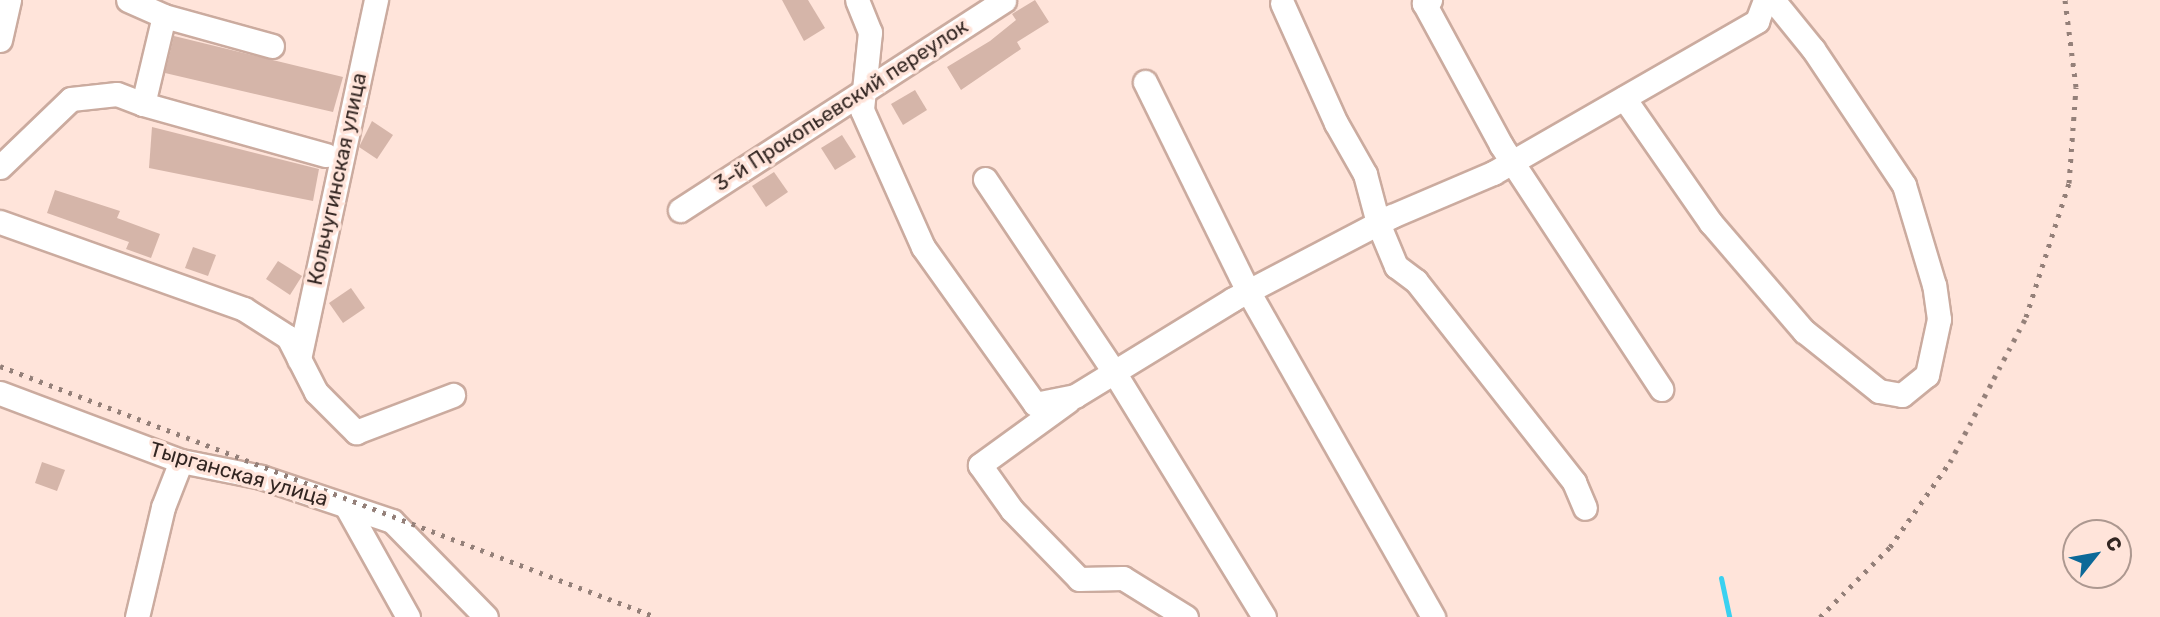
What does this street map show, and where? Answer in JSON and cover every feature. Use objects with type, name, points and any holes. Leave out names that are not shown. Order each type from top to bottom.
[{"type":"street","points":[[0,40],[9,0]]},
{"type":"street","points":[[128,0],[164,16],[272,46]]},
{"type":"street","name":"Кольчугинская улица","points":[[299,359],[376,0]]},
{"type":"street","points":[[858,0],[870,32],[862,110],[923,247],[1035,404],[1074,396]]},
{"type":"street","name":"3-й Прокопьевский переулок","points":[[680,210],[786,145],[865,86],[1004,0]]},
{"type":"street","points":[[1186,617],[1123,578],[1079,579],[1012,510],[980,465],[1074,396],[1248,291],[1378,223],[1513,162],[1757,21],[1765,0]]},
{"type":"street","points":[[1624,98],[1711,223],[1804,331],[1879,391],[1902,395],[1927,375],[1939,320],[1934,285],[1904,185],[1812,49],[1773,0]]},
{"type":"street","points":[[1427,1],[1513,162],[1661,389]]},
{"type":"street","points":[[1282,3],[1336,123],[1365,174],[1378,223],[1396,266],[1416,281],[1574,482],[1585,508]]},
{"type":"street","points":[[143,104],[164,16]]},
{"type":"street","points":[[1145,82],[1248,291],[1433,617]]},
{"type":"street","points":[[0,167],[71,99],[117,94],[143,104],[325,156],[342,102],[355,97]]},
{"type":"street","points":[[985,179],[1114,372],[1264,617]]},
{"type":"street","points":[[0,222],[244,309],[288,337],[316,393],[356,432],[453,395]]},
{"type":"street","name":"Тырганская улица","points":[[0,393],[181,461],[261,477],[392,521],[486,617]]},
{"type":"street","points":[[137,617],[163,507],[181,461]]},
{"type":"street","points":[[346,506],[408,617]]},
{"type":"building","points":[[782,0],[808,0],[825,28],[804,41]]},
{"type":"building","points":[[1035,0],[1049,22],[1017,42],[1021,49],[961,90],[947,67],[990,41],[1016,20],[1012,14]]},
{"type":"building","points":[[174,36],[343,77],[333,112],[165,73]]},
{"type":"building","points":[[915,90],[927,110],[903,125],[891,104]]},
{"type":"building","points":[[372,121],[393,135],[377,159],[359,147]]},
{"type":"building","points":[[152,127],[319,169],[313,201],[149,168]]},
{"type":"building","points":[[842,135],[856,157],[835,170],[821,148]]},
{"type":"building","points":[[774,172],[788,192],[766,207],[752,186]]},
{"type":"building","points":[[55,190],[120,211],[117,218],[160,234],[151,258],[126,249],[129,242],[47,213]]},
{"type":"building","points":[[193,247],[216,255],[208,276],[185,268]]},
{"type":"building","points":[[278,261],[302,276],[290,295],[266,279]]},
{"type":"building","points":[[351,288],[365,308],[343,323],[329,303]]},
{"type":"building","points":[[42,462],[65,470],[57,491],[35,483]]},
{"type":"waterway","points":[[1721,578],[1729,617]]},
{"type":"railway","points":[[1820,617],[1890,547],[1950,462],[2026,317],[2069,183],[2076,87],[2065,0]]},
{"type":"railway","points":[[0,366],[656,617]]}]
